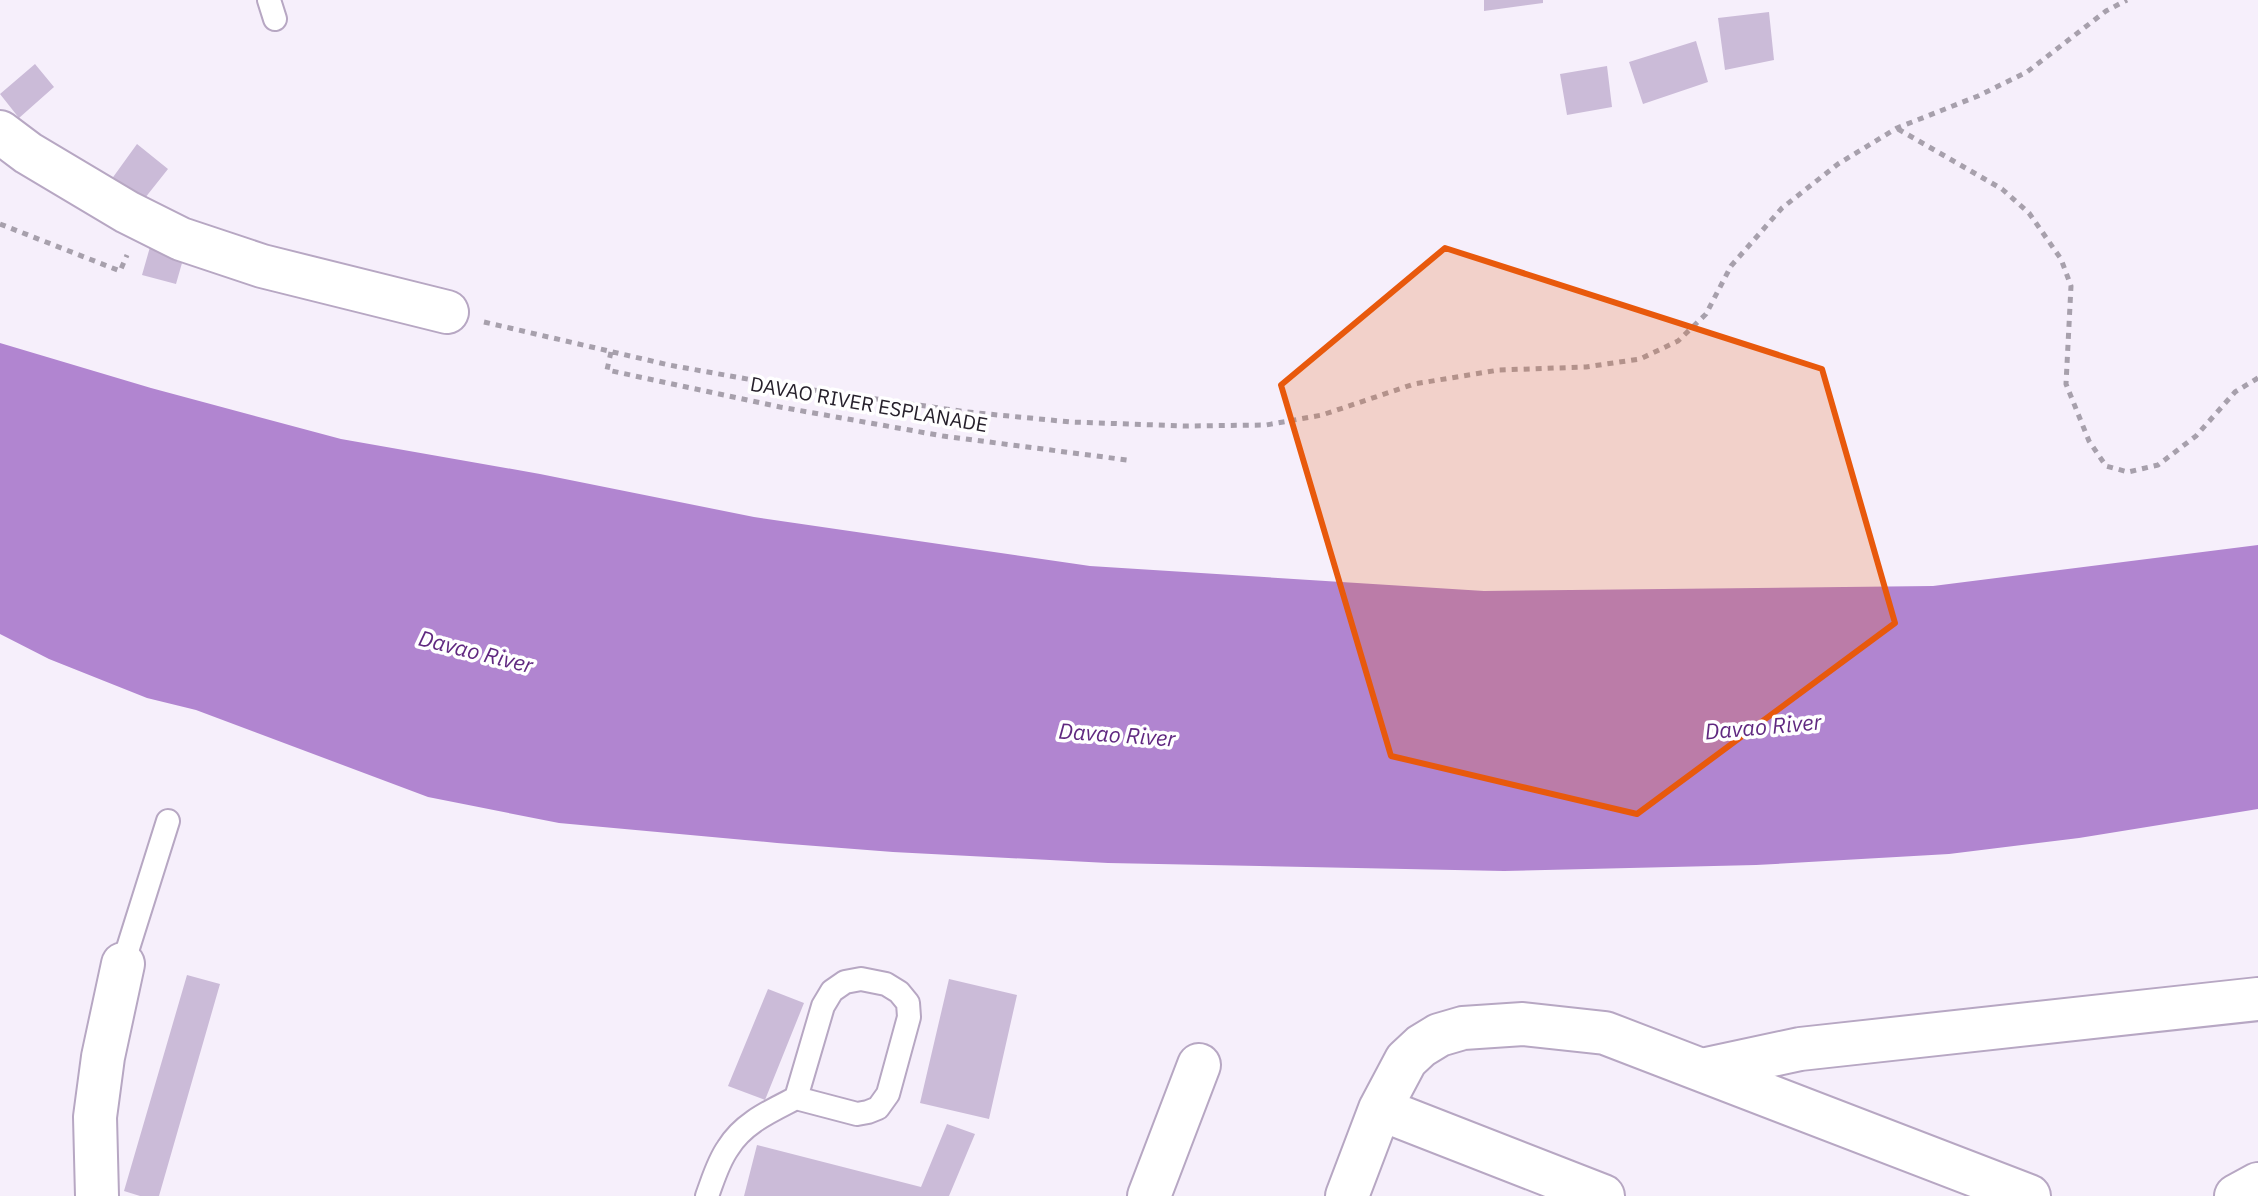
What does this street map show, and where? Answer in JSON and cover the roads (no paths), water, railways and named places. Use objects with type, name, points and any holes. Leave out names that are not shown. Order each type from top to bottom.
[{"type":"street","points":[[0,132],[28,153],[134,217],[181,239],[262,266],[447,312]]},
{"type":"street","points":[[97,1196],[95,1117],[103,1057],[123,964]]},
{"type":"street","points":[[1702,1070],[1800,1049],[2258,999]]},
{"type":"street","points":[[1347,1196],[1380,1109],[1406,1060],[1439,1035],[1463,1028],[1523,1024],[1605,1033],[2029,1196]]},
{"type":"street","points":[[1149,1196],[1199,1065]]},
{"type":"street","points":[[1380,1109],[1603,1196]]},
{"type":"street","points":[[2236,1196],[2258,1184]]},
{"type":"lane","points":[[123,964],[168,821]]},
{"type":"lane","points":[[707,1196],[728,1147],[760,1116],[796,1098],[857,1114],[878,1108],[888,1094],[909,1017],[908,1003],[899,992],[886,984],[861,979],[845,982],[832,991],[823,1006],[796,1098]]},
{"type":"water","name":"Davao River","points":[[0,343],[341,439],[540,474],[754,517],[1090,566],[1484,591],[1933,586],[2258,545],[2258,809],[2079,838],[1949,854],[1756,865],[1504,871],[1108,863],[893,852],[559,823],[428,797],[196,710],[147,698],[49,659],[0,634]]}]
